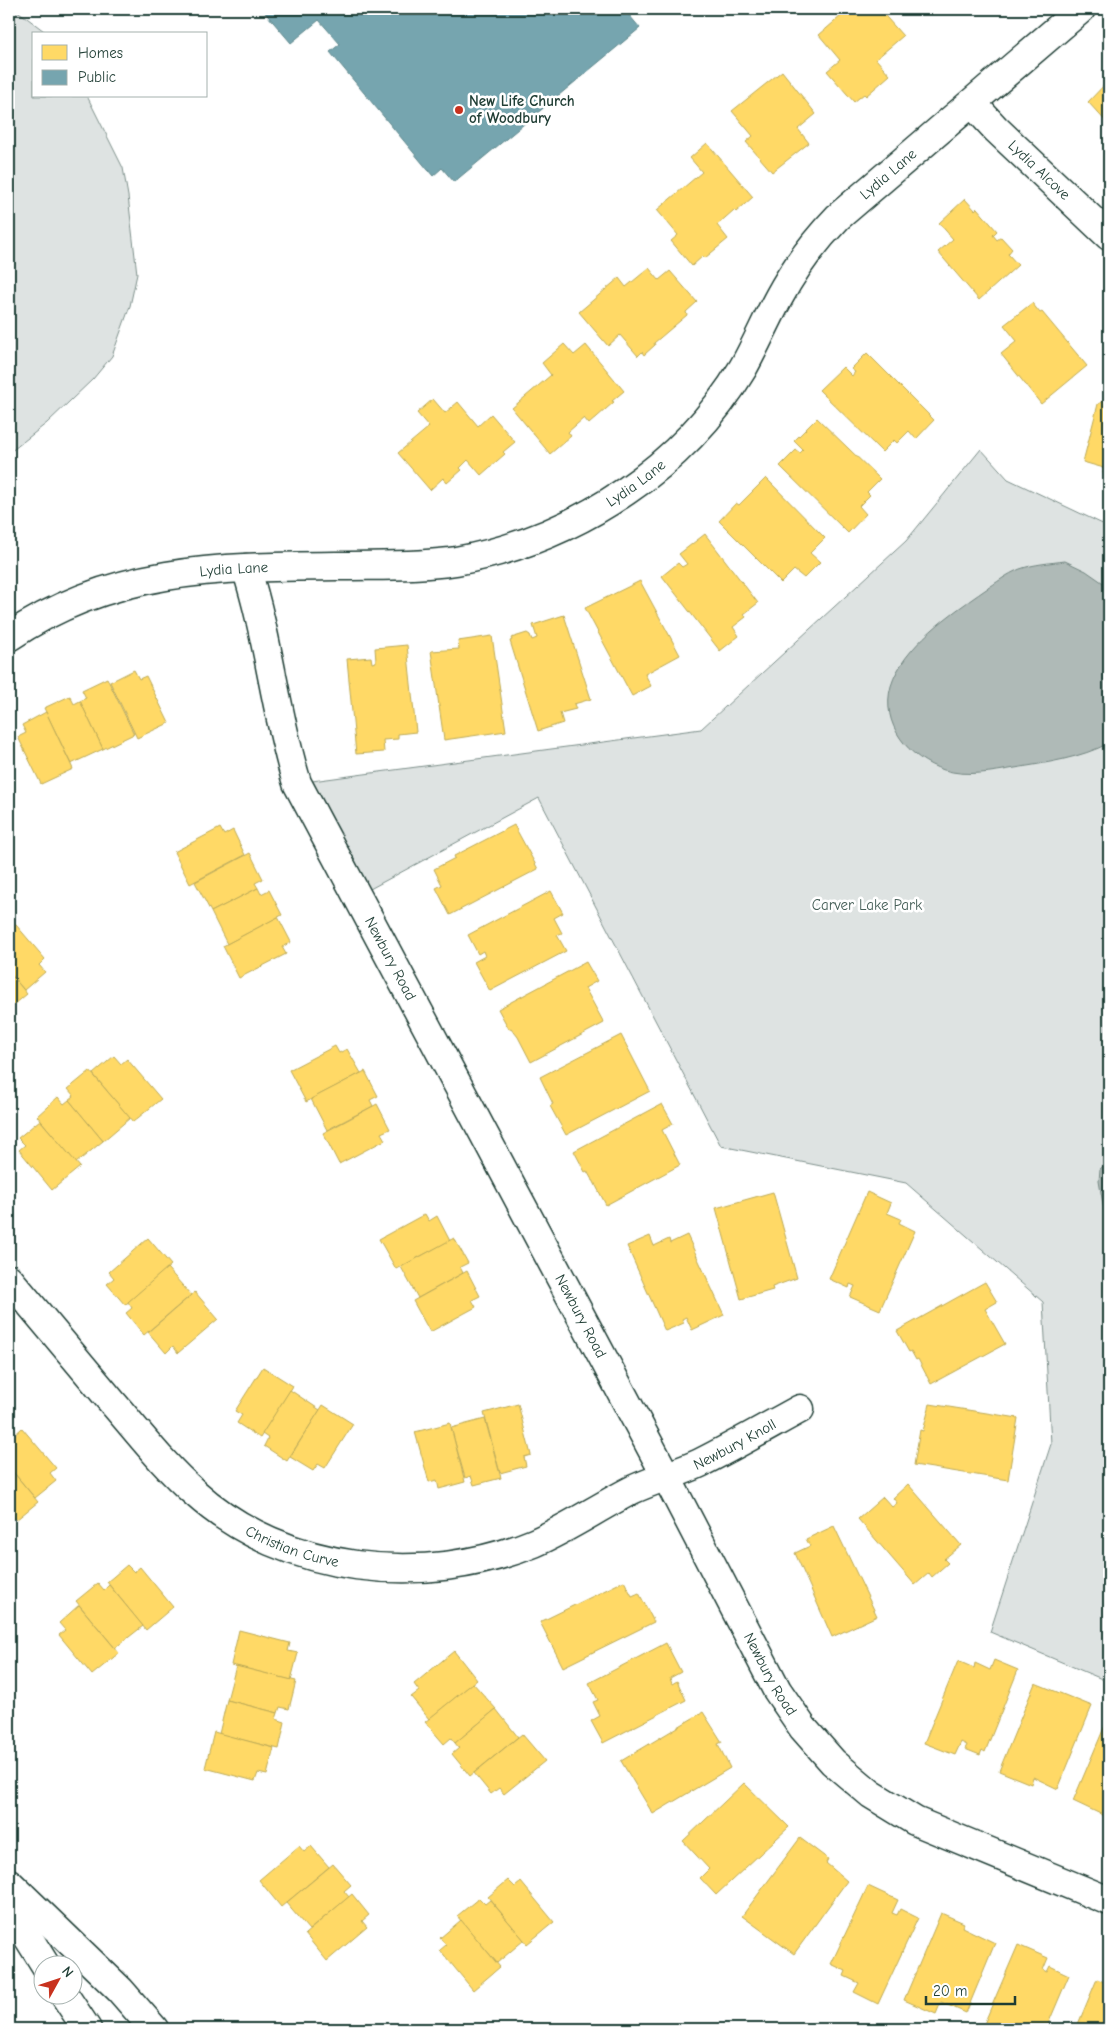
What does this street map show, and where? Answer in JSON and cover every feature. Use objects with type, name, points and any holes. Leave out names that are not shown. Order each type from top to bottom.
[{"type":"street","name":"Lydia Lane","points":[[9,636],[34,619],[72,602],[121,585],[177,573],[246,568],[414,565],[454,561],[496,552],[551,534],[576,522],[609,502],[663,463],[715,407],[742,370],[791,276],[805,254],[852,204],[1081,9]]},
{"type":"street","name":"Lydia Alcove","points":[[972,103],[996,129],[1109,236]]},
{"type":"street","name":"Newbury Road","points":[[246,568],[257,600],[286,744],[297,783],[666,1476],[777,1690],[803,1728],[833,1762],[871,1794],[915,1821],[1109,1901]]},
{"type":"street","name":"Christian Curve","points":[[9,1279],[164,1463],[197,1495],[261,1537],[307,1554],[362,1567],[397,1568],[440,1567],[496,1556],[550,1535],[635,1489],[666,1476]]},
{"type":"street","name":"Newbury Knoll","points":[[666,1476],[699,1464],[800,1409]]},
{"type":"street","points":[[9,1883],[120,1990],[154,2029]]},
{"type":"street","points":[[9,1907],[40,1956]]},
{"type":"street","points":[[72,2006],[87,2029]]},
{"type":"green space","points":[[9,9],[15,9],[45,32],[32,32],[32,98],[88,98],[123,168],[137,274],[130,306],[112,356],[93,379],[47,423],[9,453]]},
{"type":"green space","name":"Carver Lake Park","points":[[981,449],[1008,479],[1109,527],[1109,1682],[990,1632],[1051,1444],[1043,1302],[906,1183],[721,1146],[539,798],[357,896],[297,783],[701,729],[906,541]]},
{"type":"shaded area","points":[[1065,561],[1086,571],[1109,587],[1109,743],[1087,753],[1063,759],[980,773],[944,770],[919,758],[900,738],[890,714],[891,686],[897,671],[906,657],[917,644],[944,620],[1006,576],[1025,567]]},
{"type":"shaded area","points":[[1109,1163],[1109,1239],[1099,1181],[1100,1169]]},
{"type":"shaded area","points":[[658,2024],[706,2029],[589,2029],[597,2027]]},
{"type":"building: Homes","points":[[849,9],[879,9],[903,36],[876,59],[890,75],[866,96],[864,94],[854,102],[827,71],[840,60],[819,35]]},
{"type":"building: Homes","points":[[782,71],[816,114],[798,129],[809,143],[772,172],[746,142],[753,136],[732,111]]},
{"type":"building: Homes","points":[[1109,80],[1109,125],[1088,102]]},
{"type":"building: Homes","points":[[707,143],[753,197],[717,225],[728,239],[692,266],[671,241],[678,235],[657,210],[702,172],[690,158]]},
{"type":"building: Homes","points":[[965,199],[975,210],[977,208],[997,231],[993,235],[997,240],[1001,237],[1012,249],[1008,254],[1018,265],[979,300],[938,252],[953,239],[939,223]]},
{"type":"building: Homes","points":[[649,268],[659,280],[670,271],[697,302],[686,312],[687,315],[654,343],[655,345],[644,355],[642,352],[638,356],[620,335],[608,346],[579,312],[619,278],[626,287]]},
{"type":"building: Homes","points":[[1032,303],[1040,313],[1042,312],[1087,366],[1041,404],[1001,354],[1017,341],[1004,325]]},
{"type":"building: Homes","points":[[564,344],[574,355],[586,345],[624,391],[589,424],[584,418],[568,432],[571,436],[550,454],[512,408],[551,375],[542,363]]},
{"type":"building: Homes","points":[[867,353],[934,420],[916,439],[909,431],[897,443],[894,440],[882,452],[819,390],[843,367],[852,376],[855,372],[851,369]]},
{"type":"building: Homes","points":[[1109,398],[1109,475],[1103,473],[1104,468],[1083,462],[1098,404]]},
{"type":"building: Homes","points":[[433,399],[445,413],[458,402],[478,426],[491,414],[515,442],[503,452],[505,454],[481,475],[468,460],[460,468],[462,470],[447,483],[443,478],[430,490],[398,453],[429,427],[417,413]]},
{"type":"building: Homes","points":[[817,418],[880,479],[867,492],[870,495],[859,506],[866,514],[848,533],[780,466],[796,450],[800,453],[803,450],[794,441]]},
{"type":"building: Homes","points":[[766,478],[825,538],[810,553],[820,562],[804,578],[794,570],[781,583],[719,521],[736,503],[739,505]]},
{"type":"building: Homes","points":[[705,534],[758,603],[744,614],[746,617],[733,627],[739,636],[720,651],[662,576],[678,563],[682,567],[687,564],[679,554]]},
{"type":"building: Homes","points":[[640,581],[680,655],[645,674],[651,686],[632,696],[585,608]]},
{"type":"building: Homes","points":[[564,615],[591,699],[574,704],[576,709],[560,713],[563,723],[538,731],[510,641],[512,640],[511,638],[527,633],[532,640],[537,638],[533,625]]},
{"type":"building: Homes","points":[[492,636],[506,731],[444,740],[431,651],[459,649],[458,641]]},
{"type":"building: Homes","points":[[407,645],[416,732],[398,734],[398,739],[383,740],[384,752],[356,754],[347,659],[371,657],[372,663],[376,662],[375,648]]},
{"type":"building: Homes","points":[[134,670],[139,679],[146,676],[169,723],[137,738],[110,682]]},
{"type":"building: Homes","points":[[107,678],[134,734],[103,749],[80,701],[86,698],[82,690]]},
{"type":"building: Homes","points":[[70,696],[74,704],[80,701],[103,749],[71,764],[44,708]]},
{"type":"building: Homes","points":[[46,712],[73,769],[41,784],[18,737],[26,733],[22,725]]},
{"type":"building: Homes","points":[[514,825],[538,869],[450,915],[436,888],[442,885],[434,869],[455,858],[454,856]]},
{"type":"building: Homes","points":[[220,828],[224,835],[233,830],[245,855],[190,884],[174,852]]},
{"type":"building: Homes","points":[[250,853],[263,879],[255,883],[258,888],[211,912],[195,882]]},
{"type":"building: Homes","points":[[258,888],[261,894],[269,890],[282,915],[227,944],[211,912]]},
{"type":"building: Homes","points":[[551,891],[563,913],[554,918],[562,933],[557,935],[566,951],[490,991],[474,962],[485,956],[483,951],[478,954],[468,935]]},
{"type":"building: Homes","points":[[278,917],[291,942],[282,947],[286,954],[239,978],[223,946]]},
{"type":"building: Homes","points":[[11,919],[45,959],[39,965],[45,972],[24,990],[9,972],[9,921]]},
{"type":"building: Homes","points":[[586,962],[597,981],[585,988],[604,1023],[531,1062],[518,1037],[511,1028],[509,1029],[498,1009]]},
{"type":"building: Homes","points":[[9,972],[27,994],[9,1009]]},
{"type":"building: Homes","points":[[621,1035],[650,1091],[566,1135],[550,1106],[553,1104],[540,1077]]},
{"type":"building: Homes","points":[[335,1046],[339,1053],[347,1049],[361,1073],[306,1102],[289,1070]]},
{"type":"building: Homes","points":[[114,1056],[121,1064],[127,1059],[161,1099],[133,1122],[93,1074]]},
{"type":"building: Homes","points":[[90,1071],[130,1118],[103,1141],[69,1100],[74,1096],[68,1089]]},
{"type":"building: Homes","points":[[365,1071],[378,1096],[370,1100],[373,1106],[327,1130],[311,1099]]},
{"type":"building: Homes","points":[[58,1097],[64,1104],[69,1100],[103,1141],[76,1163],[37,1116]]},
{"type":"building: Homes","points":[[377,1104],[390,1129],[381,1133],[385,1140],[339,1164],[323,1133]]},
{"type":"building: Homes","points":[[662,1104],[673,1124],[662,1130],[680,1165],[606,1205],[593,1180],[587,1171],[585,1172],[574,1151]]},
{"type":"building: Homes","points":[[40,1120],[80,1167],[52,1190],[19,1150],[25,1145],[18,1138]]},
{"type":"building: Homes","points":[[773,1192],[797,1278],[772,1287],[773,1290],[741,1299],[716,1208]]},
{"type":"building: Homes","points":[[867,1192],[891,1203],[887,1213],[901,1219],[899,1223],[915,1231],[880,1310],[850,1297],[855,1286],[850,1284],[849,1288],[829,1279]]},
{"type":"building: Homes","points":[[425,1214],[429,1221],[437,1216],[450,1241],[396,1269],[379,1239]]},
{"type":"building: Homes","points":[[687,1235],[724,1315],[692,1330],[686,1317],[682,1319],[684,1323],[665,1331],[627,1246],[650,1236],[654,1246],[669,1239],[670,1243]]},
{"type":"building: Homes","points":[[148,1238],[171,1265],[125,1305],[107,1284],[114,1278],[109,1272]]},
{"type":"building: Homes","points":[[454,1238],[468,1263],[460,1267],[463,1273],[418,1298],[401,1267]]},
{"type":"building: Homes","points":[[167,1268],[191,1295],[144,1335],[126,1313],[132,1308],[128,1302]]},
{"type":"building: Homes","points":[[467,1271],[480,1296],[472,1300],[476,1307],[430,1332],[413,1301]]},
{"type":"building: Homes","points":[[985,1282],[997,1302],[985,1309],[1005,1344],[931,1384],[918,1359],[916,1360],[911,1351],[909,1352],[897,1331]]},
{"type":"building: Homes","points":[[195,1292],[218,1319],[178,1353],[173,1346],[166,1353],[148,1332]]},
{"type":"building: Homes","points":[[263,1367],[293,1386],[260,1438],[237,1423],[242,1415],[235,1411]]},
{"type":"building: Homes","points":[[290,1390],[320,1410],[287,1461],[264,1446],[268,1438],[262,1434]]},
{"type":"building: Homes","points":[[518,1404],[531,1455],[524,1457],[526,1466],[500,1473],[484,1413]]},
{"type":"building: Homes","points":[[930,1404],[1018,1418],[1008,1480],[914,1465],[920,1430],[923,1431]]},
{"type":"building: Homes","points":[[323,1405],[353,1424],[325,1468],[318,1464],[313,1471],[290,1457]]},
{"type":"building: Homes","points":[[485,1419],[501,1478],[474,1485],[471,1476],[465,1478],[451,1428]]},
{"type":"building: Homes","points":[[450,1423],[465,1482],[439,1489],[437,1480],[429,1482],[415,1432]]},
{"type":"building: Homes","points":[[22,1428],[56,1468],[50,1473],[56,1481],[35,1498],[9,1467],[9,1440]]},
{"type":"building: Homes","points":[[9,1467],[38,1502],[16,1520],[11,1513],[9,1515]]},
{"type":"building: Homes","points":[[908,1484],[961,1545],[944,1559],[948,1563],[932,1577],[929,1573],[915,1585],[858,1519],[883,1497],[892,1507],[897,1503],[893,1498]]},
{"type":"building: Homes","points":[[834,1526],[877,1616],[832,1637],[795,1553],[810,1546],[806,1539]]},
{"type":"building: Homes","points":[[127,1565],[134,1572],[140,1567],[173,1607],[146,1630],[107,1582]]},
{"type":"building: Homes","points":[[624,1581],[632,1596],[639,1593],[654,1622],[563,1667],[540,1622]]},
{"type":"building: Homes","points":[[98,1583],[104,1590],[109,1585],[143,1626],[115,1648],[76,1601]]},
{"type":"building: Homes","points":[[79,1605],[119,1653],[92,1675],[59,1635],[65,1630],[59,1623]]},
{"type":"building: Homes","points":[[239,1630],[290,1643],[288,1651],[298,1653],[291,1680],[231,1665]]},
{"type":"building: Homes","points":[[666,1643],[681,1672],[670,1678],[672,1684],[677,1681],[686,1700],[603,1743],[591,1721],[600,1716],[593,1702],[598,1700],[589,1683]]},
{"type":"building: Homes","points":[[454,1651],[477,1680],[429,1719],[411,1697],[419,1691],[414,1684]]},
{"type":"building: Homes","points":[[994,1660],[1018,1670],[985,1752],[982,1750],[980,1755],[965,1749],[967,1745],[961,1742],[955,1755],[924,1743],[958,1661],[974,1668],[975,1663],[990,1670]]},
{"type":"building: Homes","points":[[236,1666],[296,1681],[289,1709],[280,1707],[278,1713],[227,1700]]},
{"type":"building: Homes","points":[[473,1683],[496,1709],[455,1743],[451,1738],[444,1744],[425,1722]]},
{"type":"building: Homes","points":[[1035,1683],[1092,1706],[1058,1789],[1033,1777],[1031,1784],[999,1771]]},
{"type":"building: Homes","points":[[227,1700],[278,1713],[276,1719],[285,1722],[279,1749],[219,1734]]},
{"type":"building: Homes","points":[[496,1709],[518,1737],[470,1776],[452,1754],[459,1748],[455,1743]]},
{"type":"building: Homes","points":[[703,1712],[722,1742],[718,1744],[730,1768],[653,1814],[621,1761]]},
{"type":"building: Homes","points":[[1106,1723],[1109,1725],[1109,1818],[1073,1801]]},
{"type":"building: Homes","points":[[214,1732],[274,1748],[267,1775],[258,1773],[255,1781],[205,1768]]},
{"type":"building: Homes","points":[[522,1734],[545,1761],[504,1794],[499,1788],[491,1794],[474,1773]]},
{"type":"building: Homes","points":[[744,1783],[789,1827],[716,1895],[700,1878],[709,1869],[683,1841]]},
{"type":"building: Homes","points":[[800,1838],[828,1859],[826,1863],[847,1881],[794,1954],[742,1916]]},
{"type":"building: Homes","points":[[299,1846],[304,1852],[311,1846],[329,1867],[281,1907],[259,1880]]},
{"type":"building: Homes","points":[[333,1864],[351,1885],[344,1891],[349,1897],[309,1930],[286,1903]]},
{"type":"building: Homes","points":[[508,1880],[515,1887],[521,1882],[554,1922],[527,1944],[488,1897]]},
{"type":"building: Homes","points":[[868,1886],[898,1900],[892,1913],[897,1915],[900,1909],[918,1918],[878,2004],[854,1992],[859,1983],[844,1976],[846,1971],[831,1964]]},
{"type":"building: Homes","points":[[352,1894],[369,1915],[362,1921],[367,1927],[327,1961],[305,1934]]},
{"type":"building: Homes","points":[[479,1898],[485,1904],[490,1900],[524,1940],[497,1963],[457,1916]]},
{"type":"building: Homes","points":[[941,1913],[964,1923],[962,1927],[995,1943],[966,2013],[941,2002],[936,2014],[904,2000]]},
{"type":"building: Homes","points":[[461,1920],[500,1967],[473,1990],[440,1950],[446,1945],[440,1938]]},
{"type":"building: Homes","points":[[1018,1945],[1048,1958],[1043,1970],[1047,1972],[1050,1966],[1069,1975],[1046,2029],[995,2029],[984,2024]]},
{"type":"building: Homes","points":[[1097,1979],[1109,1984],[1109,2029],[1076,2029]]},
{"type":"building: Public","name":"New Life Church of Woodbury","points":[[262,9],[624,9],[640,28],[454,182],[442,168],[433,176],[330,52],[340,44],[319,20],[291,43]]},
{"type":"place","name":"New Life Church of Woodbury","points":[[459,110]]}]
